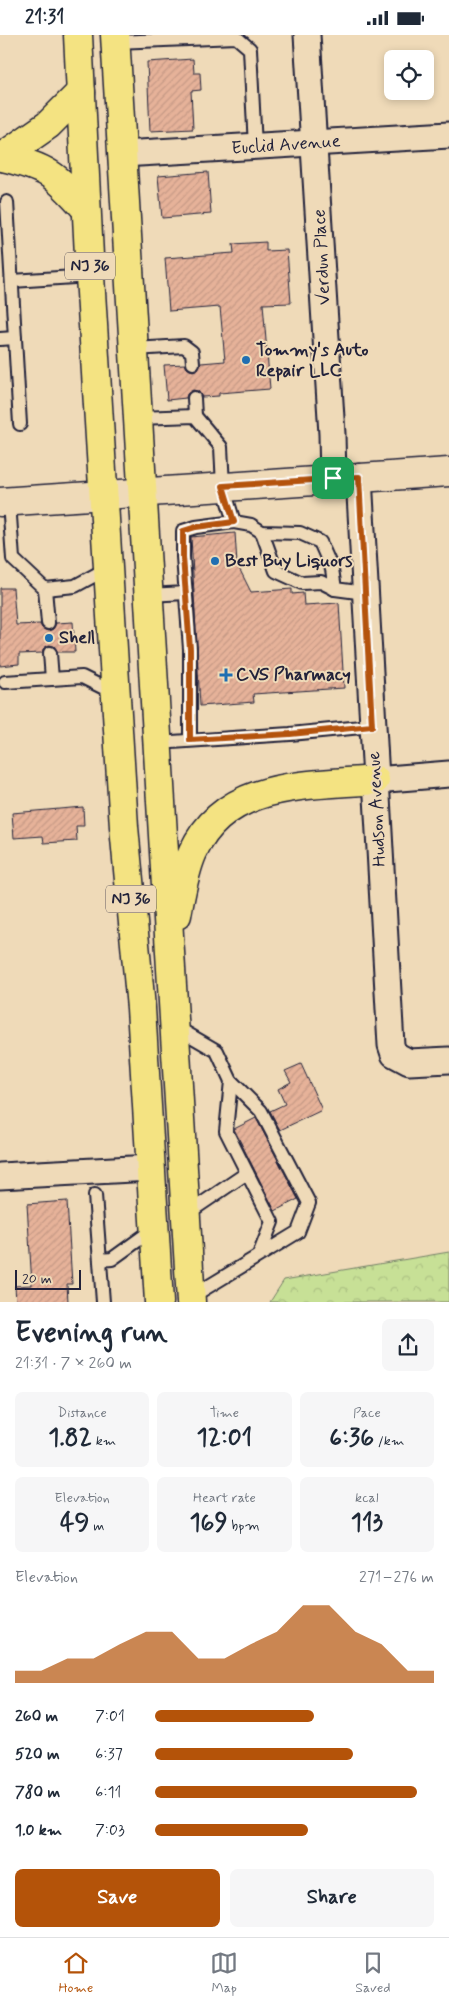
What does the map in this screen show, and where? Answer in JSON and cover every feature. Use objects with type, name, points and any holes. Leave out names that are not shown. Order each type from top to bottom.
[{"type":"highway","name":"NJ 36","points":[[78,35],[86,209],[124,827],[141,1008],[159,1302]]},
{"type":"highway","name":"NJ 36","points":[[116,39],[173,1026],[191,1299]]},
{"type":"highway","points":[[1,157],[48,125],[81,92]]},
{"type":"highway","points":[[1,157],[27,163],[47,171],[61,181],[86,209]]},
{"type":"highway","points":[[169,953],[186,869],[199,839],[216,819],[248,798],[273,790],[375,780]]},
{"type":"street","name":"Verdun Place","points":[[308,35],[332,424],[346,478]]},
{"type":"street","name":"Euclid Avenue","points":[[122,154],[449,135]]},
{"type":"street","points":[[5,502],[103,496],[142,491],[449,472]]},
{"type":"street","name":"Hudson Avenue","points":[[346,478],[365,593],[392,1045],[394,1054],[409,1062],[449,1060]]},
{"type":"street","points":[[375,780],[449,774]]},
{"type":"street","points":[[0,1176],[151,1168]]},
{"type":"lane","points":[[116,39],[236,37],[250,49],[255,147]]},
{"type":"lane","points":[[7,202],[20,424]]},
{"type":"lane","points":[[12,281],[90,276]]},
{"type":"lane","points":[[0,339],[15,338]]},
{"type":"lane","points":[[134,349],[184,346],[192,352],[193,363]]},
{"type":"lane","points":[[194,397],[195,416],[221,447],[223,486],[234,522]]},
{"type":"lane","points":[[138,418],[195,416]]},
{"type":"lane","points":[[5,502],[13,559],[45,589],[48,623]]},
{"type":"lane","points":[[190,740],[190,649],[183,531],[196,527],[234,522],[251,525],[262,533],[276,571],[302,583],[321,582],[335,589],[365,593]]},
{"type":"lane","points":[[262,533],[300,533],[320,542],[332,569],[335,589]]},
{"type":"lane","points":[[45,589],[75,586],[108,568]]},
{"type":"lane","points":[[148,595],[186,593]]},
{"type":"lane","points":[[50,653],[52,679]]},
{"type":"lane","points":[[4,682],[82,677],[116,694]]},
{"type":"lane","points":[[157,743],[290,734],[372,726]]},
{"type":"lane","points":[[173,1026],[217,1051],[231,1081],[261,1111],[309,1203],[298,1232],[191,1299]]},
{"type":"lane","points":[[231,1081],[226,1131],[272,1222],[260,1255]]},
{"type":"lane","points":[[185,1215],[247,1173]]},
{"type":"lane","points":[[95,1195],[103,1302]]},
{"type":"lane","points":[[100,1260],[112,1259],[155,1227]]},
{"type":"green space","points":[[449,1252],[449,1302],[270,1302],[284,1280]]},
{"type":"building","points":[[193,59],[194,73],[200,73],[201,90],[191,91],[193,129],[150,131],[147,62]]},
{"type":"building","points":[[208,172],[211,214],[162,218],[158,176]]},
{"type":"building","points":[[266,242],[266,251],[287,250],[291,303],[263,304],[270,389],[219,393],[219,396],[202,397],[198,391],[193,390],[187,394],[186,398],[167,400],[164,365],[185,364],[187,368],[193,371],[198,369],[201,363],[225,361],[220,307],[169,311],[165,258],[234,253],[233,244]]},
{"type":"building","points":[[235,533],[237,564],[251,592],[292,589],[292,594],[303,593],[304,605],[339,603],[344,688],[253,694],[254,702],[200,706],[191,537]]},
{"type":"building","points":[[0,588],[13,588],[16,625],[40,624],[42,628],[48,631],[53,629],[56,623],[73,622],[75,652],[58,652],[54,646],[49,645],[43,649],[42,653],[19,654],[19,664],[0,666]]},
{"type":"building","points":[[83,807],[84,826],[76,826],[77,841],[44,843],[43,836],[14,838],[12,813]]},
{"type":"building","points":[[301,1064],[322,1110],[280,1130],[270,1111],[285,1104],[278,1089],[291,1082],[285,1071]]},
{"type":"building","points":[[256,1118],[298,1199],[275,1211],[234,1129]]},
{"type":"building","points":[[67,1201],[72,1284],[67,1284],[68,1302],[16,1302],[15,1286],[32,1285],[27,1204]]},
{"type":"place","name":"Tommy's Auto Repair LLC","points":[[246,360]]},
{"type":"place","name":"Best Buy Liquors","points":[[215,561]]},
{"type":"place","name":"Shell","points":[[49,638]]},
{"type":"place","name":"CVS Pharmacy","points":[[226,675]]},
{"type":"route","points":[[359,477],[372,726],[290,734],[190,740],[190,649],[183,557],[183,531],[196,527],[234,522],[223,486],[333,478],[359,477]]}]
